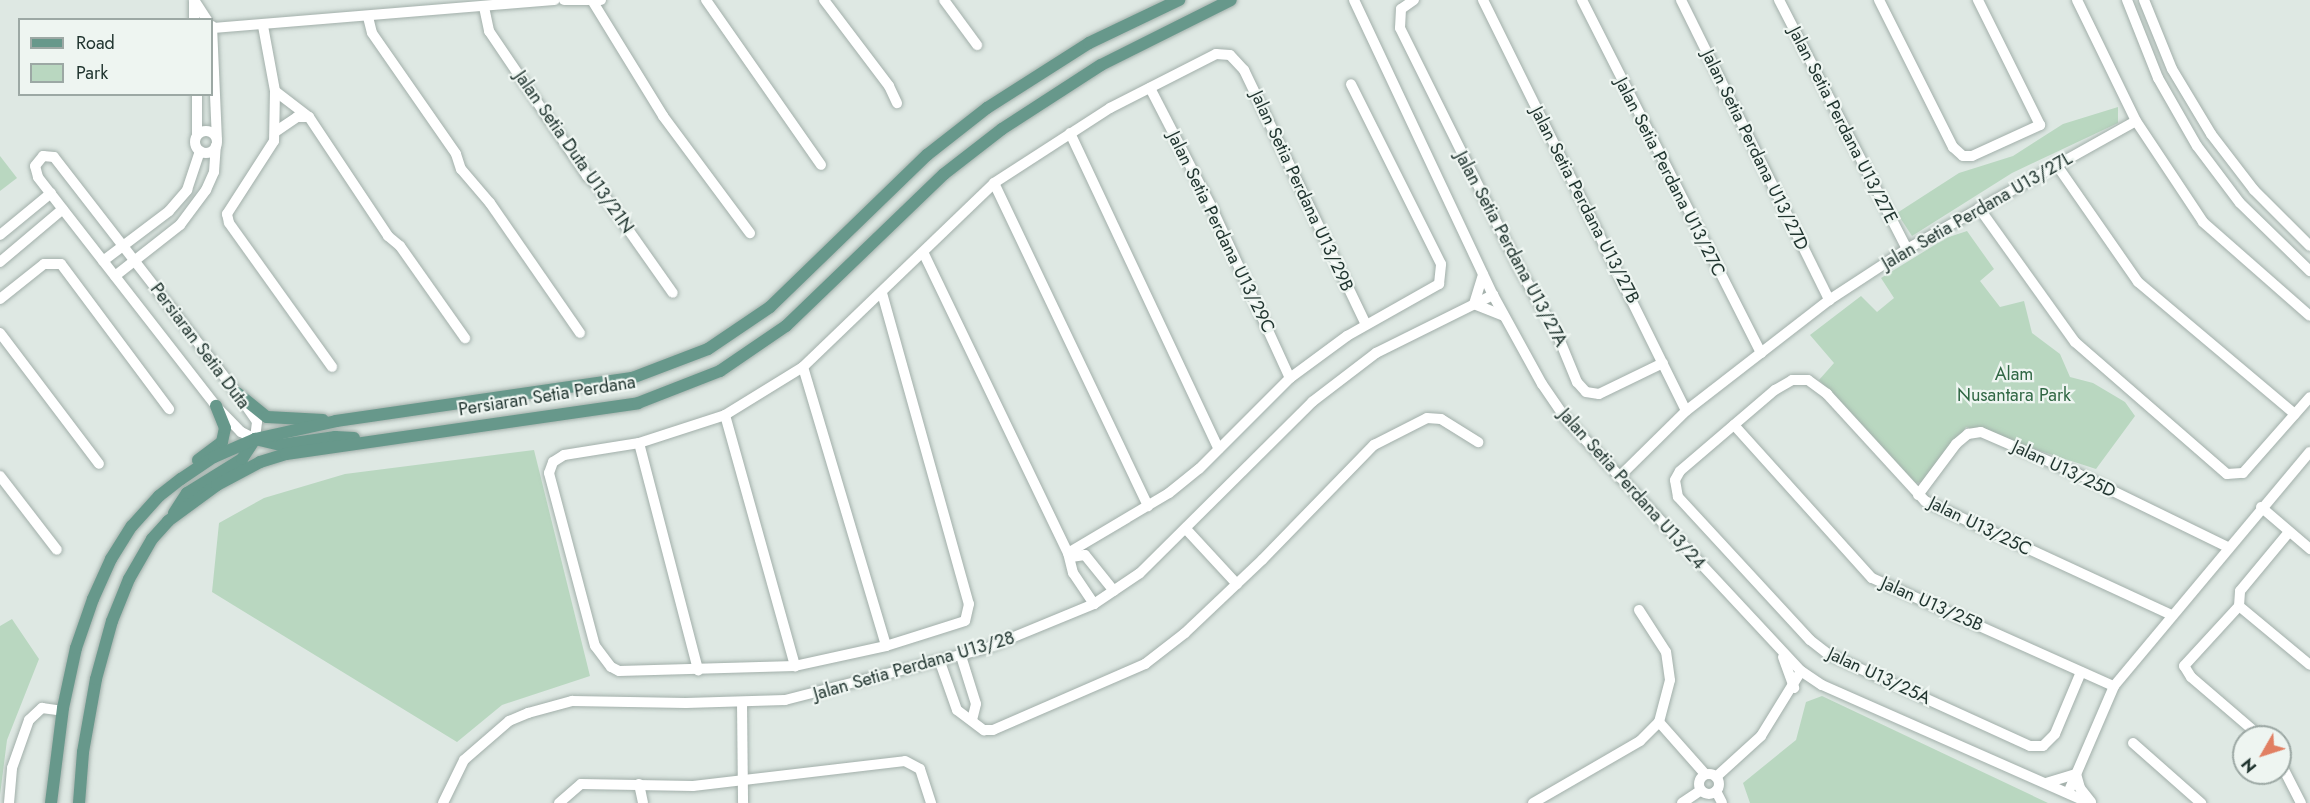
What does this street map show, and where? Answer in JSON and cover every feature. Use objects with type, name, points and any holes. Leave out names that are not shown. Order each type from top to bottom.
[{"type":"main road","name":"Persiaran Setia Perdana","points":[[51,803],[63,711],[76,648],[111,560],[139,518],[181,479],[214,457],[255,439],[336,421],[632,378],[708,349],[770,307],[927,155],[987,108],[1089,43],[1179,0]]},
{"type":"main road","name":"Persiaran Setia Perdana","points":[[79,803],[88,721],[112,621],[129,579],[168,521],[217,485],[260,462],[378,439],[638,403],[720,371],[786,326],[944,174],[1002,129],[1101,65],[1232,0]]},
{"type":"main road","points":[[237,393],[267,417],[336,421]]},
{"type":"main road","points":[[181,479],[222,442],[225,428],[216,406]]},
{"type":"main road","points":[[168,521],[187,493],[242,459],[255,439],[281,445],[335,437],[378,439]]},
{"type":"street","points":[[194,0],[194,18]]},
{"type":"street","points":[[194,0],[206,18]]},
{"type":"street","points":[[213,25],[264,26],[368,17],[439,5],[484,7],[555,0]]},
{"type":"street","points":[[564,0],[597,1],[663,116],[750,233]]},
{"type":"street","points":[[706,0],[821,165]]},
{"type":"street","points":[[824,0],[889,86],[897,103]]},
{"type":"street","points":[[944,0],[977,45]]},
{"type":"street","name":"Jalan Setia Perdana U13/24","points":[[1354,0],[1504,316],[1566,419],[1619,477],[1781,653],[1801,671],[1822,685],[2090,803]]},
{"type":"street","name":"Jalan Setia Perdana U13/27A","points":[[1414,0],[1401,9],[1400,28],[1581,388],[1599,394],[1663,363]]},
{"type":"street","name":"Jalan Setia Perdana U13/27B","points":[[1483,0],[1686,411]]},
{"type":"street","name":"Jalan Setia Perdana U13/27C","points":[[1582,0],[1761,353]]},
{"type":"street","name":"Jalan Setia Perdana U13/27D","points":[[1681,0],[1829,300]]},
{"type":"street","name":"Jalan Setia Perdana U13/27E","points":[[1779,0],[1907,249]]},
{"type":"street","points":[[1879,0],[1953,147],[1963,156],[1972,156],[2040,125],[1978,0]]},
{"type":"street","points":[[2077,0],[2136,121],[2203,222],[2310,316]]},
{"type":"street","points":[[2127,0],[2158,78],[2197,146],[2240,203],[2310,271]]},
{"type":"street","points":[[2144,0],[2172,69],[2211,134],[2254,190],[2310,246]]},
{"type":"street","name":"Jalan Setia Duta U13/21N","points":[[484,7],[489,31],[586,176],[596,184],[673,293]]},
{"type":"street","points":[[368,17],[372,33],[456,154],[461,170],[490,203],[580,333]]},
{"type":"street","points":[[264,26],[275,90],[274,141],[229,206],[229,223],[332,367]]},
{"type":"street","name":"Jalan Setia Perdana U13/29B","points":[[1150,88],[1216,54],[1230,55],[1237,60],[1365,324]]},
{"type":"street","points":[[115,276],[180,225],[206,190],[214,172],[216,143],[213,72]]},
{"type":"street","points":[[1070,555],[1148,506],[1198,469],[1290,378],[1365,324],[1439,284],[1441,264],[1351,84]]},
{"type":"street","points":[[882,293],[969,604],[965,621],[957,626],[886,646],[795,666],[619,671],[605,662],[595,646],[549,473],[553,462],[564,455],[639,443],[725,416],[803,367],[882,293],[924,254],[994,183],[1070,133],[1150,88]]},
{"type":"street","name":"Jalan Setia Perdana U13/29C","points":[[1150,88],[1212,208],[1290,378]]},
{"type":"street","points":[[275,90],[309,117],[388,236],[400,246],[465,338]]},
{"type":"street","points":[[197,96],[195,147],[206,153],[216,143]]},
{"type":"street","points":[[275,132],[297,117],[309,117]]},
{"type":"street","name":"Jalan Setia Perdana U13/27L","points":[[1619,477],[1686,411],[1829,300],[1907,249],[2136,121]]},
{"type":"street","points":[[197,135],[208,131],[216,143]]},
{"type":"street","points":[[1070,133],[1219,449]]},
{"type":"street","points":[[103,261],[169,211],[187,190],[200,151]]},
{"type":"street","name":"Persiaran Setia Duta","points":[[44,156],[54,157],[124,245],[257,422],[255,439],[241,432],[216,406],[103,261],[36,171],[38,160],[44,156]]},
{"type":"street","points":[[2056,164],[2138,282],[2295,414]]},
{"type":"street","points":[[994,183],[1148,506]]},
{"type":"street","points":[[0,235],[51,193]]},
{"type":"street","points":[[1979,208],[2075,342],[2227,474],[2236,476],[2243,473],[2310,397]]},
{"type":"street","points":[[0,262],[63,209]]},
{"type":"street","points":[[924,254],[1070,555],[1070,566],[1094,604]]},
{"type":"street","points":[[0,299],[44,264],[61,264],[168,409]]},
{"type":"street","points":[[1483,274],[1473,304],[1504,316]]},
{"type":"street","name":"Jalan Setia Perdana U13/28","points":[[442,803],[464,760],[509,721],[528,713],[572,700],[742,702],[812,695],[961,656],[1040,629],[1094,604],[1140,573],[1312,402],[1376,354],[1493,295]]},
{"type":"street","points":[[0,333],[99,464]]},
{"type":"street","points":[[803,367],[886,646]]},
{"type":"street","name":"Jalan U13/25C","points":[[1734,425],[1775,390],[1792,380],[1808,380],[1827,394],[1918,495],[2172,615]]},
{"type":"street","points":[[725,416],[795,666]]},
{"type":"street","points":[[940,662],[957,710],[984,730],[993,730],[1145,664],[1237,584],[1374,445],[1422,420],[1433,418],[1478,442]]},
{"type":"street","name":"Jalan U13/25A","points":[[1734,425],[1680,471],[1675,488],[1678,497],[1821,649],[2030,746],[2043,746],[2055,734],[2081,672]]},
{"type":"street","name":"Jalan U13/25B","points":[[1734,425],[1872,578],[2114,686]]},
{"type":"street","name":"Jalan U13/25D","points":[[1918,495],[1956,444],[1968,434],[1981,432],[2078,474],[2228,547]]},
{"type":"street","points":[[639,443],[698,670]]},
{"type":"street","points":[[2068,793],[2114,686],[2261,507],[2310,452]]},
{"type":"street","points":[[0,476],[57,550]]},
{"type":"street","points":[[2261,507],[2310,549]]},
{"type":"street","points":[[1186,529],[1237,584]]},
{"type":"street","points":[[2247,725],[2191,676],[2184,666],[2239,606],[2240,591],[2289,532]]},
{"type":"street","points":[[1070,555],[1085,555],[1114,591]]},
{"type":"street","points":[[2239,606],[2310,665]]},
{"type":"street","points":[[1533,803],[1640,741],[1659,722],[1670,680],[1666,652],[1639,610]]},
{"type":"street","points":[[1781,653],[1794,688]]},
{"type":"street","points":[[961,656],[976,704],[972,720]]},
{"type":"street","points":[[1722,803],[1716,791],[1716,777],[1761,736],[1794,688],[1801,671]]},
{"type":"street","points":[[1794,688],[1803,684],[1822,685]]},
{"type":"street","points":[[742,702],[743,803]]},
{"type":"street","points":[[9,803],[12,768],[29,720],[42,708],[63,711]]},
{"type":"street","points":[[1659,722],[1705,774],[1716,777]]},
{"type":"street","points":[[2133,742],[2201,803]]},
{"type":"street","points":[[559,803],[581,784],[693,786],[905,761],[920,769],[931,803]]},
{"type":"street","points":[[1701,790],[1699,782],[1705,774]]},
{"type":"street","points":[[2046,783],[2076,774]]},
{"type":"street","points":[[2076,774],[2080,788],[2090,803]]},
{"type":"street","points":[[639,784],[643,803]]},
{"type":"street","points":[[2292,785],[2301,803]]},
{"type":"street","points":[[1682,803],[1701,790],[1716,791]]},
{"type":"green space","points":[[2118,107],[2118,123],[2012,173],[1912,236],[1897,213],[1959,173],[2013,156],[2063,124]]},
{"type":"green space","points":[[0,156],[17,178],[0,191]]},
{"type":"green space","name":"Alam Nusantara Park","points":[[1967,231],[1994,269],[1980,281],[2000,307],[2024,301],[2032,333],[2060,354],[2070,377],[2093,383],[2125,402],[2135,416],[2096,469],[1966,427],[1928,482],[1913,483],[1819,380],[1834,363],[1810,335],[1861,296],[1877,312],[1894,298],[1881,278],[1946,238]]},
{"type":"green space","points":[[534,450],[590,676],[502,705],[457,742],[212,592],[219,523],[264,498],[345,474]]},
{"type":"green space","points":[[12,619],[39,659],[7,740],[0,795],[0,626]]},
{"type":"green space","points":[[1822,696],[2048,803],[1750,803],[1743,783],[1796,740],[1806,702]]}]
